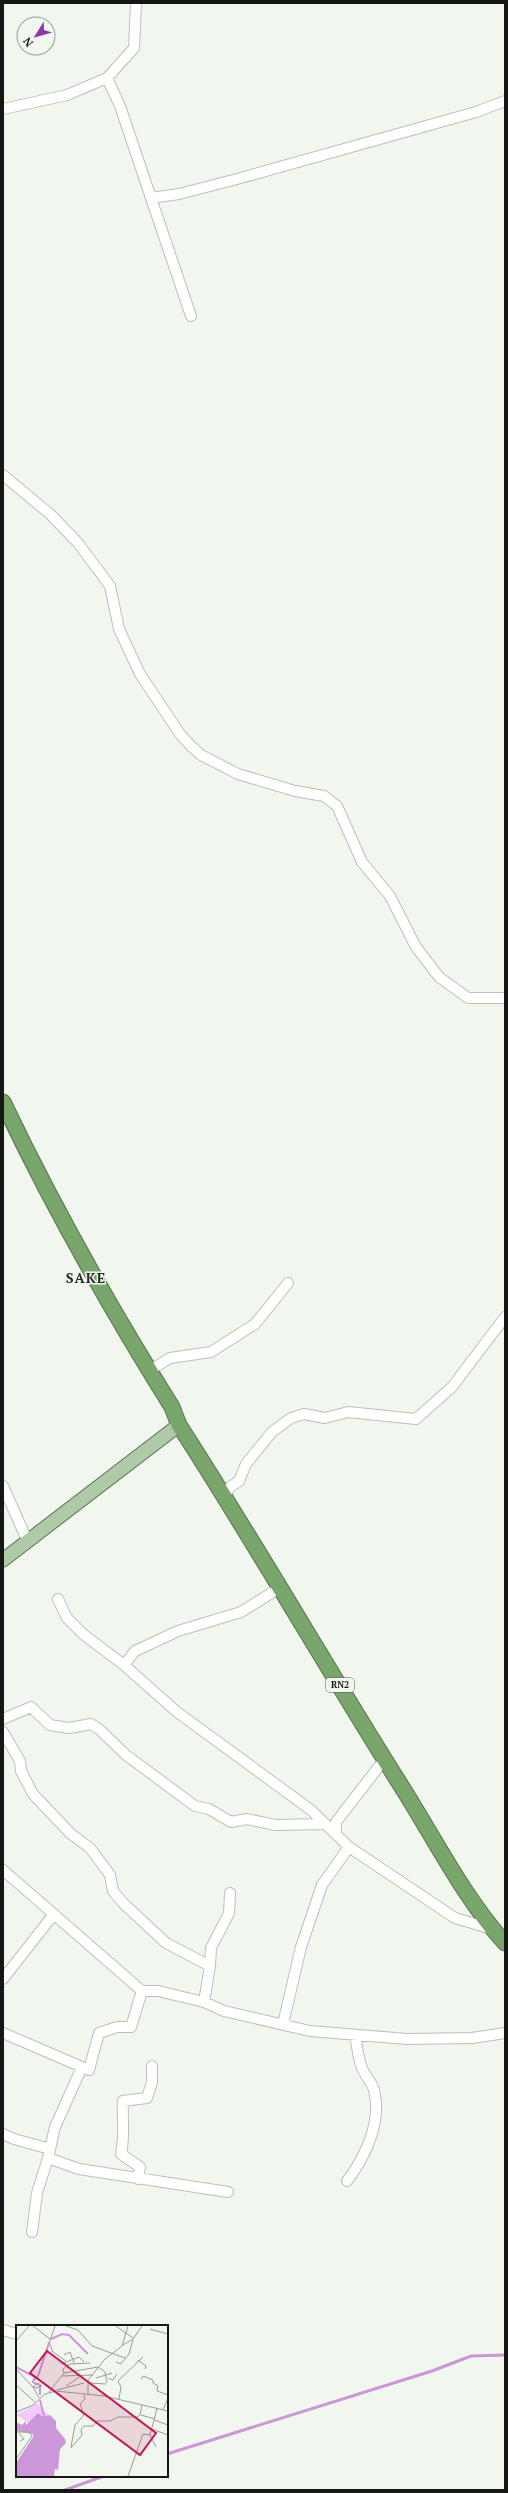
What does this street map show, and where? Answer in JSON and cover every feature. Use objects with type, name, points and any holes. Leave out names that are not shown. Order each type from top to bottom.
[{"type":"highway","name":"RN2","points":[[3,1102],[32,1162],[91,1273],[172,1407],[179,1425],[225,1495],[384,1760],[492,1929],[505,1943]]},
{"type":"main road","points":[[3,1560],[179,1425]]},
{"type":"street","points":[[3,109],[67,95],[107,78],[134,48],[136,3]]},
{"type":"street","points":[[107,78],[120,106],[191,316]]},
{"type":"street","points":[[150,198],[179,194],[237,180],[469,114],[505,101]]},
{"type":"street","points":[[3,475],[50,514],[78,543],[110,586],[119,629],[140,674],[180,734],[190,745],[201,755],[238,774],[295,791],[324,796],[337,806],[362,862],[390,896],[416,947],[440,977],[468,998],[505,998]]},
{"type":"street","points":[[149,1371],[170,1358],[211,1352],[255,1324],[288,1283]]},
{"type":"street","points":[[225,1495],[230,1487],[238,1481],[246,1464],[272,1432],[291,1418],[304,1414],[325,1418],[348,1412],[416,1419],[452,1387],[505,1317]]},
{"type":"street","points":[[3,1486],[28,1540]]},
{"type":"street","points":[[124,1665],[135,1651],[178,1631],[241,1612],[278,1589],[279,1584]]},
{"type":"street","points":[[58,1600],[67,1618],[83,1634],[124,1665],[177,1712],[311,1810],[349,1847],[455,1918],[492,1929]]},
{"type":"street","points":[[3,1719],[31,1707],[50,1725],[69,1728],[91,1724],[99,1729],[126,1755],[195,1806],[209,1809],[231,1822],[247,1819],[275,1825],[325,1824]]},
{"type":"street","points":[[3,1732],[20,1761],[21,1771],[33,1794],[71,1834],[90,1848],[110,1875],[113,1891],[123,1903],[166,1943],[210,1966]]},
{"type":"street","points":[[336,1834],[336,1822],[384,1760]]},
{"type":"street","points":[[283,2024],[301,1947],[322,1885],[349,1847]]},
{"type":"street","points":[[4,1873],[54,1914],[142,1991],[158,1991],[204,2002],[224,2011],[310,2031],[407,2039],[472,2038],[505,2033]]},
{"type":"street","points":[[204,2002],[210,1966],[211,1948],[230,1913],[230,1893]]},
{"type":"street","points":[[3,1979],[54,1914]]},
{"type":"street","points":[[3,2033],[89,2070],[99,2033],[117,2027],[131,2027],[142,1991]]},
{"type":"street","points":[[347,2181],[358,2167],[373,2132],[375,2111],[374,2090],[362,2068],[355,2035]]},
{"type":"street","points":[[138,2179],[140,2167],[121,2154],[125,2136],[122,2126],[123,2101],[147,2098],[152,2082],[152,2066]]},
{"type":"street","points":[[32,2232],[37,2193],[61,2110],[82,2067]]},
{"type":"street","points":[[3,2134],[79,2169],[228,2192]]},
{"type":"street","points":[[3,2330],[16,2334]]},
{"type":"waterway","points":[[168,2454],[432,2371],[471,2356],[505,2355]]},
{"type":"waterway","points":[[65,2490],[101,2477]]},
{"type":"district","name":"SAKE","points":[[86,1278]]}]
